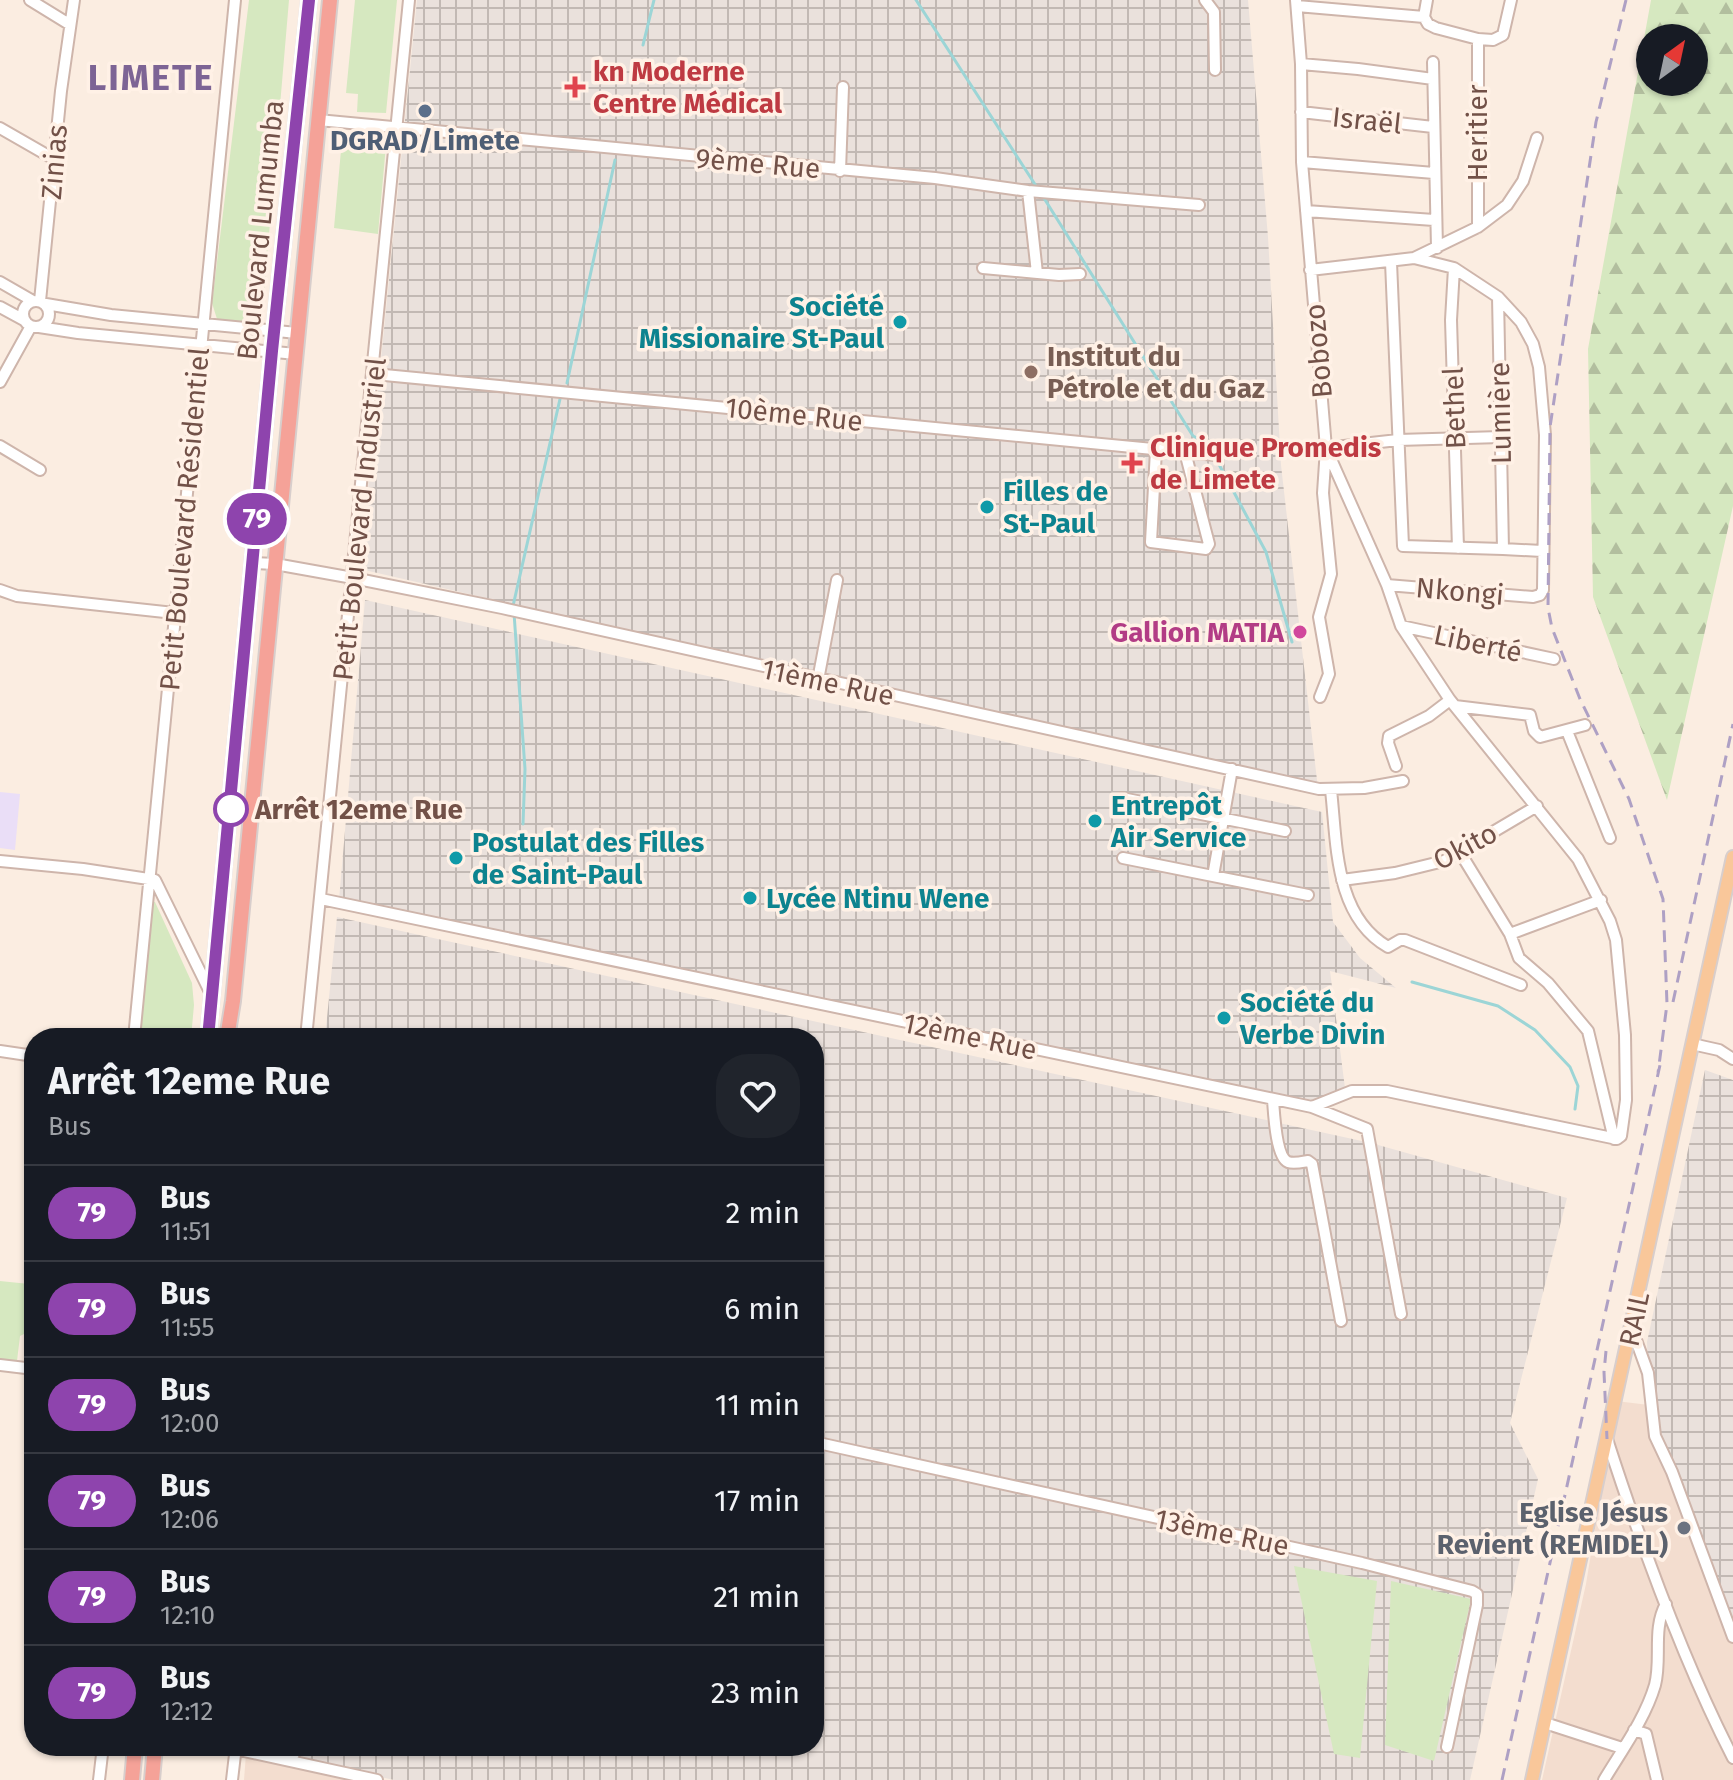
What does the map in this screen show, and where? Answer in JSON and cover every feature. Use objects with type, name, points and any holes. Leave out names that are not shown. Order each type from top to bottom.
[{"type":"highway","name":"Boulevard Lumumba","points":[[209,1028],[272,351],[309,0]]},
{"type":"highway","name":"Boulevard Lumumba","points":[[229,1028],[330,0]]},
{"type":"highway","points":[[132,1780],[134,1756]]},
{"type":"highway","points":[[152,1780],[154,1756]]},
{"type":"main road","name":"RAIL","points":[[1532,1780],[1733,857]]},
{"type":"street","points":[[30,0],[69,24]]},
{"type":"street","name":"Zinias","points":[[40,302],[74,0]]},
{"type":"street","name":"Petit Boulevard Résidentiel","points":[[135,1028],[235,0]]},
{"type":"street","name":"Petit Boulevard Industriel","points":[[307,1028],[409,0]]},
{"type":"street","points":[[1205,0],[1214,12],[1215,70]]},
{"type":"street","points":[[1427,0],[1424,17],[1428,24],[1478,39],[1493,40],[1503,35],[1511,0]]},
{"type":"street","points":[[1297,3],[1424,17]]},
{"type":"street","name":"Bobozo","points":[[1297,3],[1302,162],[1326,448],[1323,493],[1331,574],[1319,617],[1329,674],[1320,697]]},
{"type":"street","name":"Heritier","points":[[1478,39],[1478,227]]},
{"type":"street","points":[[1433,62],[1437,248]]},
{"type":"street","points":[[1301,64],[1433,79]]},
{"type":"street","points":[[840,171],[843,87]]},
{"type":"street","name":"Israël","points":[[1301,112],[1433,127]]},
{"type":"street","name":"9ème Rue","points":[[318,120],[935,178],[1028,191],[1199,205]]},
{"type":"street","points":[[0,128],[54,159]]},
{"type":"street","points":[[1310,270],[1414,258],[1478,227],[1507,205],[1523,181],[1537,138]]},
{"type":"street","points":[[1302,162],[1434,173]]},
{"type":"street","points":[[1028,191],[1037,273]]},
{"type":"street","points":[[1306,211],[1434,220]]},
{"type":"street","points":[[1391,262],[1403,546],[1542,551],[1545,435],[1539,367],[1533,344],[1521,322],[1498,297],[1454,268],[1414,258]]},
{"type":"street","points":[[983,268],[1080,274]]},
{"type":"street","name":"Bethel","points":[[1454,268],[1451,320],[1458,548]]},
{"type":"street","points":[[0,282],[40,302],[111,315],[297,333]]},
{"type":"street","name":"Lumière","points":[[1498,297],[1503,549]]},
{"type":"street","points":[[31,324],[24,308],[40,302]]},
{"type":"street","points":[[0,382],[31,324],[49,318],[40,302]]},
{"type":"street","points":[[0,307],[31,324],[296,354]]},
{"type":"street","name":"10ème Rue","points":[[374,374],[1215,455]]},
{"type":"street","points":[[1312,1107],[1352,1091],[1387,1091],[1616,1139],[1621,1136],[1626,1100],[1621,981],[1616,940],[1601,900],[1578,859],[1452,703],[1401,626],[1387,585],[1326,448],[1398,440],[1501,437]]},
{"type":"street","points":[[0,446],[40,470]]},
{"type":"street","points":[[1156,450],[1151,542],[1206,549],[1209,544],[1185,452]]},
{"type":"street","name":"Nkongi","points":[[1387,585],[1533,597],[1543,590],[1542,551]]},
{"type":"street","name":"11ème Rue","points":[[253,563],[353,578],[502,608],[1319,789],[1364,788],[1403,781]]},
{"type":"street","points":[[818,680],[837,580]]},
{"type":"street","points":[[0,590],[17,596],[174,613]]},
{"type":"street","name":"Liberté","points":[[1401,626],[1554,659]]},
{"type":"street","points":[[1396,766],[1388,743],[1389,736],[1452,703],[1530,715],[1534,731],[1540,737],[1585,725]]},
{"type":"street","points":[[1567,731],[1610,838]]},
{"type":"street","points":[[1213,876],[1232,769]]},
{"type":"street","points":[[1331,790],[1342,880],[1356,916],[1384,946],[1405,940],[1521,985]]},
{"type":"street","points":[[1122,798],[1285,831]]},
{"type":"street","name":"Okito","points":[[1342,880],[1430,866],[1461,854],[1537,806]]},
{"type":"street","points":[[1461,854],[1510,934],[1519,958],[1548,983],[1591,1037],[1616,1139]]},
{"type":"street","points":[[1123,858],[1308,895]]},
{"type":"street","points":[[0,861],[150,877],[158,885],[212,996]]},
{"type":"street","name":"12ème Rue","points":[[321,899],[1312,1107],[1367,1129],[1401,1314]]},
{"type":"street","points":[[1510,934],[1601,900]]},
{"type":"street","points":[[1692,1044],[1719,1050],[1733,1059]]},
{"type":"street","points":[[0,1051],[24,1055]]},
{"type":"street","points":[[1273,1100],[1283,1159],[1292,1163],[1308,1161],[1312,1164],[1341,1321]]},
{"type":"street","points":[[1632,1329],[1648,1373],[1655,1436],[1672,1472],[1733,1637]]},
{"type":"street","points":[[0,1365],[24,1368]]},
{"type":"street","points":[[1607,1439],[1666,1604],[1717,1728],[1733,1758]]},
{"type":"street","name":"13ème Rue","points":[[824,1444],[1347,1560],[1472,1591],[1477,1594],[1477,1605],[1447,1747]]},
{"type":"street","points":[[1604,1780],[1634,1730],[1656,1682],[1659,1620],[1666,1604]]},
{"type":"street","points":[[1545,1723],[1622,1748]]},
{"type":"street","points":[[1634,1730],[1646,1734],[1657,1780]]},
{"type":"street","points":[[99,1780],[102,1756]]},
{"type":"street","points":[[232,1780],[235,1756]]},
{"type":"street","points":[[272,1756],[377,1780]]},
{"type":"street","points":[[290,1760],[293,1756]]},
{"type":"shaded area","points":[[417,0],[1248,0],[1268,237],[1281,465],[1318,789],[360,569]]},
{"type":"shaded area","points":[[365,600],[1322,812],[1333,922],[1360,958],[1396,988],[1330,971],[1346,1096],[1315,1103],[339,900]]},
{"type":"shaded area","points":[[0,792],[20,794],[15,850],[0,848]]},
{"type":"shaded area","points":[[337,917],[1371,1143],[1567,1198],[1510,1423],[1538,1479],[1470,1780],[394,1780],[287,1756],[824,1756],[824,1028],[326,1028]]},
{"type":"shaded area","points":[[1705,1070],[1733,1080],[1733,1626],[1649,1405],[1647,1342]]},
{"type":"shaded area","points":[[1616,1401],[1649,1405],[1733,1626],[1733,1780],[1542,1780],[1586,1584]]},
{"type":"shaded area","points":[[246,1756],[255,1756],[360,1780],[244,1780]]},
{"type":"green space","points":[[249,0],[289,0],[262,317],[252,323],[217,319],[212,303]]},
{"type":"green space","points":[[355,0],[397,0],[386,113],[357,112],[358,94],[346,93]]},
{"type":"green space","points":[[1651,0],[1733,0],[1733,506],[1667,800],[1593,597],[1588,349],[1636,83],[1636,96],[1708,96],[1708,24],[1647,24]]},
{"type":"green space","points":[[342,139],[386,145],[378,234],[334,228]]},
{"type":"green space","points":[[149,901],[155,902],[192,983],[194,1005],[192,1028],[139,1028]]},
{"type":"green space","points":[[0,1281],[24,1283],[24,1334],[20,1336],[17,1361],[0,1359]]},
{"type":"green space","points":[[1294,1566],[1377,1581],[1360,1758],[1334,1754]]},
{"type":"green space","points":[[1391,1581],[1471,1599],[1434,1761],[1385,1745]]},
{"type":"waterway","points":[[643,45],[654,0]]},
{"type":"waterway","points":[[916,0],[1038,189]]},
{"type":"waterway","points":[[567,383],[615,160]]},
{"type":"waterway","points":[[1042,195],[1193,436],[1207,443],[1211,450]]},
{"type":"waterway","points":[[513,606],[560,399]]},
{"type":"waterway","points":[[1215,457],[1266,552],[1292,642]]},
{"type":"waterway","points":[[514,613],[525,769],[523,824]]},
{"type":"waterway","points":[[1412,982],[1498,1006],[1535,1030],[1570,1067],[1578,1086],[1575,1109]]},
{"type":"railway","points":[[1626,0],[1596,122],[1550,427],[1548,608],[1552,628],[1580,699],[1629,799],[1663,899],[1667,1004],[1658,1073]]},
{"type":"railway","points":[[1673,1002],[1733,724]]},
{"type":"railway","points":[[1502,1780],[1660,1065]]},
{"type":"railway","points":[[1606,1351],[1607,1439]]},
{"type":"bus line","name":"79","points":[[209,1028],[272,351],[309,0]]},
{"type":"place","name":"kn Moderne Centre Médical","points":[[575,87]]},
{"type":"place","name":"DGRAD/Limete","points":[[425,111]]},
{"type":"place","name":"Société Missionaire St-Paul","points":[[900,322]]},
{"type":"place","name":"Institut du Pétrole et du Gaz","points":[[1031,372]]},
{"type":"place","name":"Clinique Promedis de Limete","points":[[1132,463]]},
{"type":"place","name":"Filles de St-Paul","points":[[987,507]]},
{"type":"place","name":"Gallion MATIA","points":[[1300,632]]},
{"type":"place","name":"Arrêt 12eme Rue","points":[[231,809]]},
{"type":"place","name":"Entrepôt Air Service","points":[[1095,821]]},
{"type":"place","name":"Postulat des Filles de Saint-Paul","points":[[456,858]]},
{"type":"place","name":"Lycée Ntinu Wene","points":[[750,898]]},
{"type":"place","name":"Société du Verbe Divin","points":[[1224,1018]]},
{"type":"place","name":"Eglise Jésus Revient (REMIDEL)","points":[[1684,1528]]},
{"type":"district","name":"LIMETE","points":[[151,77]]}]
